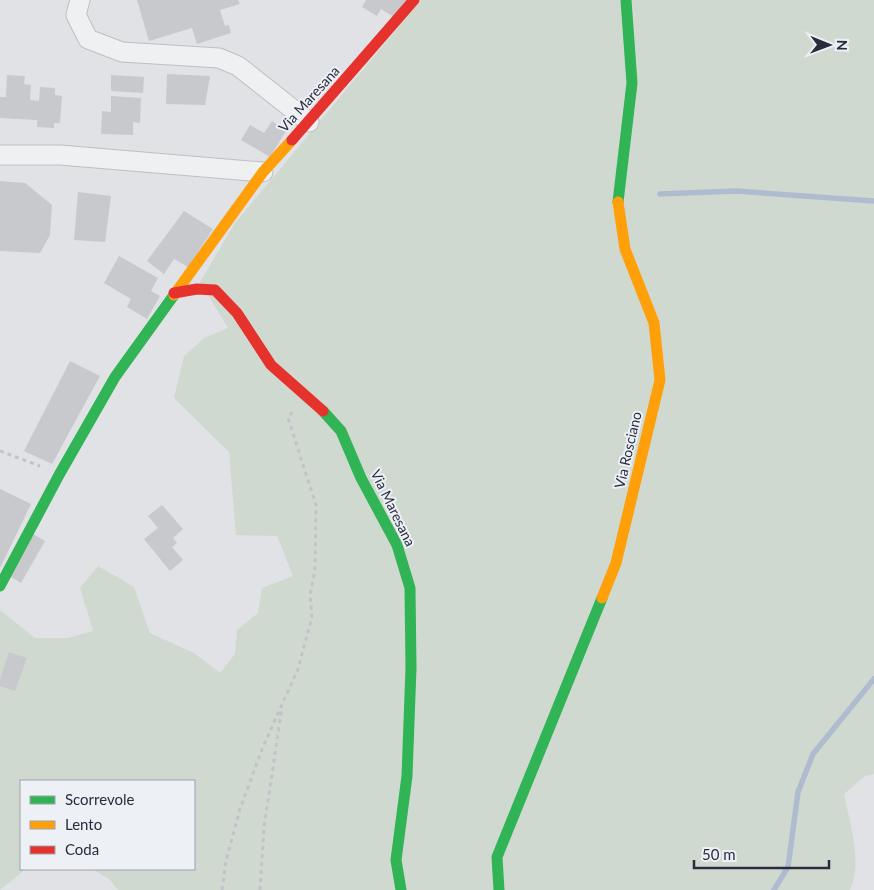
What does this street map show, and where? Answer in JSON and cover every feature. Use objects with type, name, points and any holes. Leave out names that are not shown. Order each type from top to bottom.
[{"type":"street","points":[[80,0],[76,15],[88,39],[122,52],[219,58],[238,66],[309,122]]},
{"type":"street","name":"Via Maresana","points":[[0,586],[59,474],[115,376],[263,172],[309,122],[414,0]]},
{"type":"street","name":"Via Rosciano","points":[[499,890],[497,856],[616,563],[660,380],[654,324],[625,249],[618,197],[632,83],[626,1]]},
{"type":"street","points":[[0,155],[60,155],[263,172]]},
{"type":"street","name":"Via Maresana","points":[[174,293],[198,289],[215,290],[237,313],[271,365],[319,406],[340,431],[361,478],[397,545],[410,588],[412,668],[407,776],[396,860],[401,890]]},
{"type":"path","points":[[222,890],[226,862],[240,809],[298,669],[311,625],[310,594],[315,570],[316,506],[288,418],[296,407],[319,406]]},
{"type":"path","points":[[0,451],[35,463],[59,474]]},
{"type":"path","points":[[260,890],[264,827],[283,702]]},
{"type":"shaded area","points":[[421,0],[874,0],[874,774],[865,776],[844,794],[855,855],[854,879],[850,890],[118,890],[109,879],[94,870],[195,870],[195,780],[20,780],[20,870],[25,870],[0,890],[0,610],[35,638],[68,638],[93,631],[80,588],[98,566],[134,587],[150,633],[194,653],[220,673],[235,654],[237,630],[258,613],[262,588],[293,576],[277,536],[236,535],[229,452],[174,398],[184,356],[204,338],[228,328],[200,282],[235,223]]},
{"type":"building","points":[[137,0],[238,0],[240,4],[220,10],[225,26],[229,25],[231,33],[197,44],[192,28],[149,41]]},
{"type":"building","points":[[366,0],[409,0],[397,19],[381,9],[377,16],[362,7]]},
{"type":"building","points":[[167,74],[210,76],[205,105],[166,104]]},
{"type":"building","points":[[7,75],[25,76],[24,84],[31,85],[30,100],[39,101],[40,87],[55,88],[55,95],[62,96],[60,123],[54,123],[54,128],[37,127],[37,120],[0,118],[0,97],[6,97]]},
{"type":"building","points":[[111,75],[144,77],[143,93],[111,91]]},
{"type":"building","points":[[111,96],[141,98],[140,123],[133,122],[133,135],[101,134],[102,111],[111,112]]},
{"type":"building","points":[[272,121],[286,131],[270,157],[241,140],[250,125],[264,133]]},
{"type":"building","points":[[0,181],[25,183],[52,205],[50,235],[40,253],[0,251]]},
{"type":"building","points":[[78,192],[111,196],[105,242],[74,240]]},
{"type":"building","points":[[184,211],[213,229],[188,267],[174,259],[164,274],[147,261]]},
{"type":"building","points":[[119,256],[158,278],[151,291],[160,296],[147,319],[127,307],[131,299],[104,283]]},
{"type":"building","points":[[70,361],[100,376],[52,464],[24,451]]},
{"type":"building","points":[[0,489],[31,504],[0,568]]},
{"type":"building","points":[[162,505],[183,529],[173,538],[177,543],[172,547],[183,560],[170,571],[144,539],[158,528],[148,516]]},
{"type":"building","points":[[33,534],[45,541],[21,583],[8,575]]},
{"type":"building","points":[[9,652],[27,658],[15,691],[0,686],[0,679]]},
{"type":"waterway","points":[[660,194],[736,191],[874,201]]},
{"type":"waterway","points":[[774,890],[788,867],[798,792],[813,754],[874,679]]},
{"type":"traffic: fast","points":[[618,202],[632,83],[626,0]]},
{"type":"traffic: fast","points":[[0,586],[59,475],[115,377],[174,295]]},
{"type":"traffic: fast","points":[[323,411],[341,431],[361,478],[397,545],[410,588],[411,668],[407,776],[396,860],[401,890]]},
{"type":"traffic: fast","points":[[499,890],[497,857],[602,598]]},
{"type":"traffic: slow","points":[[174,295],[263,172],[292,140]]},
{"type":"traffic: slow","points":[[602,598],[616,563],[660,380],[654,323],[625,249],[618,202]]},
{"type":"traffic: jam","points":[[292,140],[414,0]]},
{"type":"traffic: jam","points":[[174,293],[197,289],[215,290],[237,313],[271,365],[323,411]]}]
